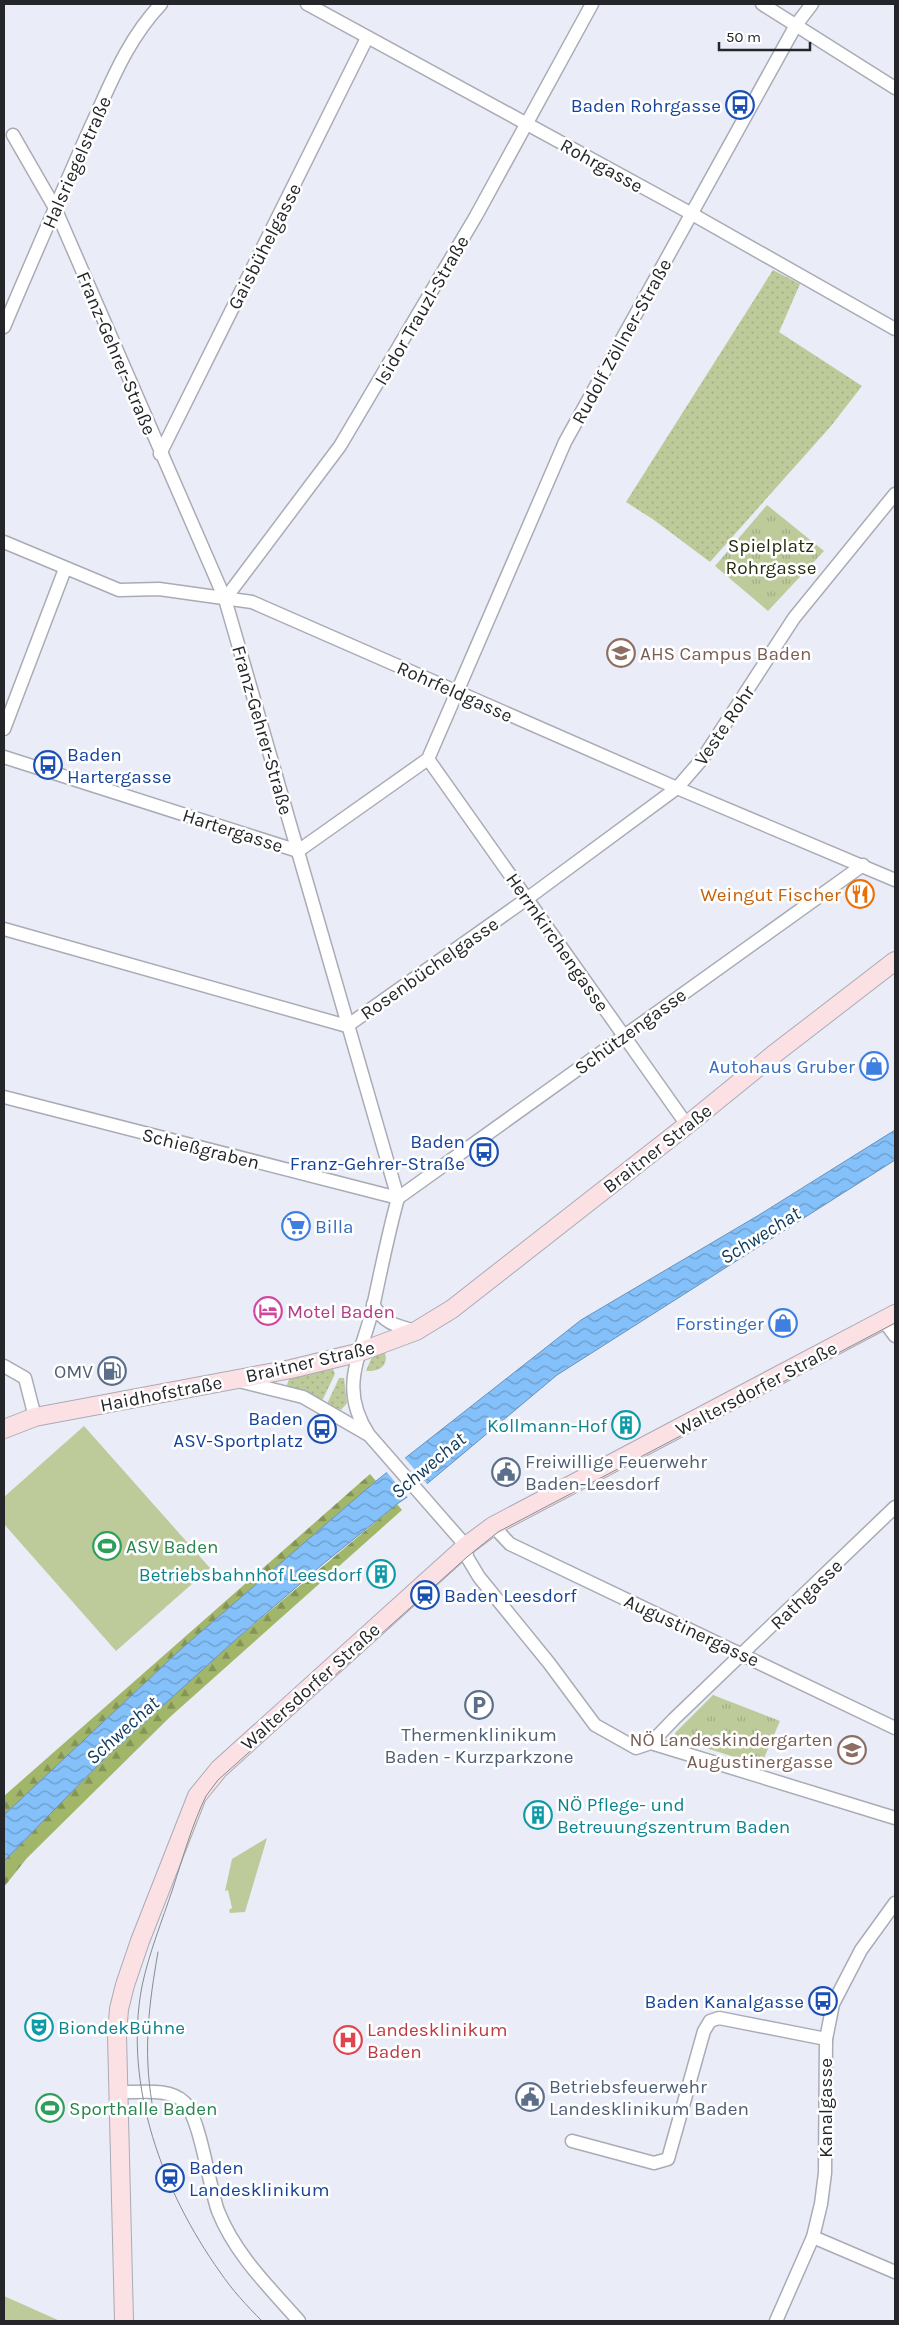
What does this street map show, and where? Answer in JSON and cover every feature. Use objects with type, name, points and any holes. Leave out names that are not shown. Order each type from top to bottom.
[{"type":"street","name":"Halsriegelstraße","points":[[4,327],[54,208],[127,47],[145,21],[161,4]]},
{"type":"street","name":"Rohrgasse","points":[[307,4],[692,214],[895,329]]},
{"type":"street","name":"Isidor Trauzl-Straße","points":[[224,599],[340,446],[476,216],[592,4]]},
{"type":"street","points":[[762,4],[895,88]]},
{"type":"street","name":"Rudolf Zöllner-Straße","points":[[458,692],[564,442],[796,25],[812,4]]},
{"type":"street","name":"Gaisbühelgasse","points":[[160,454],[367,38]]},
{"type":"street","name":"Franz-Gehrer-Straße","points":[[13,135],[54,208],[224,599],[398,1198]]},
{"type":"street","name":"Veste Rohr","points":[[678,788],[703,758],[794,618],[895,494]]},
{"type":"street","name":"Rohrfeldgasse","points":[[4,542],[119,590],[159,589],[252,602],[678,788],[895,880]]},
{"type":"street","points":[[4,729],[66,569]]},
{"type":"street","points":[[428,759],[458,692]]},
{"type":"street","name":"Hartergasse","points":[[4,757],[298,851],[428,759]]},
{"type":"street","name":"Herrnkirchengasse","points":[[428,759],[687,1125]]},
{"type":"street","name":"Rosenbüchelgasse","points":[[4,929],[347,1026],[528,898],[678,788]]},
{"type":"street","name":"Schützengasse","points":[[398,1198],[862,865]]},
{"type":"street","name":"Braitner Straße","points":[[232,1379],[290,1369],[358,1353],[416,1331],[452,1309],[895,961]]},
{"type":"street","name":"Schießgraben","points":[[4,1097],[398,1198]]},
{"type":"street","points":[[398,1198],[382,1259],[368,1327],[358,1353],[354,1374],[355,1406],[360,1421],[369,1435],[466,1546],[467,1557],[479,1578],[549,1663],[595,1725],[636,1748],[651,1743],[895,1818]]},
{"type":"street","name":"Braitner Straße","points":[[373,1304],[379,1315],[386,1321],[416,1331]]},
{"type":"street","points":[[889,1317],[895,1336]]},
{"type":"street","name":"Waltersdorfer Straße","points":[[124,2321],[117,2035],[119,2009],[140,1941],[202,1787],[226,1762],[466,1546],[493,1526],[889,1317]]},
{"type":"street","points":[[4,1366],[25,1378],[35,1417]]},
{"type":"street","name":"Haidhofstraße","points":[[4,1429],[35,1417],[232,1379],[303,1397],[369,1435]]},
{"type":"street","name":"Rathgasse","points":[[651,1743],[895,1507]]},
{"type":"street","name":"Augustinergasse","points":[[493,1526],[510,1544],[744,1654],[895,1728]]},
{"type":"street","name":"Kanalgasse","points":[[776,2321],[814,2237],[825,2173],[826,2039],[833,2004],[861,1950],[895,1903]]},
{"type":"street","points":[[572,2141],[654,2163],[668,2160],[698,2051],[710,2021],[718,2018],[826,2039]]},
{"type":"street","points":[[118,2092],[176,2095],[185,2103],[193,2116],[212,2192],[228,2233],[257,2273],[299,2321]]},
{"type":"street","points":[[814,2237],[895,2272]]},
{"type":"green space","points":[[773,270],[800,284],[779,332],[862,386],[831,426],[710,562],[654,520],[626,502]]},
{"type":"green space","name":"Spielplatz Rohrgasse","points":[[767,505],[824,551],[768,611],[715,566]]},
{"type":"green space","points":[[384,1350],[386,1355],[385,1364],[379,1369],[366,1371],[371,1359]]},
{"type":"green space","points":[[333,1369],[335,1374],[322,1401],[289,1388],[287,1385],[289,1379]]},
{"type":"green space","points":[[339,1378],[344,1378],[347,1403],[341,1410],[327,1404]]},
{"type":"green space","name":"ASV Baden","points":[[84,1426],[210,1568],[116,1651],[4,1524],[4,1497]]},
{"type":"green space","points":[[370,1474],[376,1481],[180,1650],[4,1815],[4,1796]]},
{"type":"green space","points":[[397,1504],[402,1510],[170,1717],[27,1858],[4,1887],[4,1861],[104,1759],[233,1642]]},
{"type":"green space","points":[[713,1695],[780,1721],[761,1765],[676,1739],[675,1733]]},
{"type":"green space","points":[[267,1838],[245,1912],[230,1913],[229,1910],[232,1908],[228,1890],[225,1891],[232,1859]]},
{"type":"green space","points":[[4,2296],[60,2321],[4,2321]]},
{"type":"water","name":"Schwechat","points":[[895,1130],[895,1160],[557,1375],[428,1483],[397,1504],[323,1564],[233,1642],[104,1759],[4,1861],[4,1815],[180,1650],[376,1481],[581,1320],[759,1215]]},
{"type":"pier","points":[[403,1456],[428,1485],[409,1499],[385,1470]]},
{"type":"tram line","points":[[262,2321],[225,2279],[181,2208],[165,2173],[153,2136],[143,2099],[138,2062],[138,2024],[145,1974],[188,1841],[206,1796],[218,1780],[467,1557],[498,1532],[895,1323]]},
{"type":"tram line","points":[[152,2103],[149,2083],[148,2027],[158,1952]]},
{"type":"place","name":"Baden Rohrgasse","points":[[740,105]]},
{"type":"place","name":"AHS Campus Baden","points":[[621,653]]},
{"type":"place","name":"Baden Hartergasse","points":[[48,765]]},
{"type":"place","name":"Weingut Fischer","points":[[860,894]]},
{"type":"place","name":"Autohaus Gruber","points":[[874,1066]]},
{"type":"place","name":"Baden Franz-Gehrer-Straße","points":[[484,1152]]},
{"type":"place","name":"Billa","points":[[296,1226]]},
{"type":"place","name":"Motel Baden","points":[[268,1311]]},
{"type":"place","name":"Forstinger","points":[[783,1323]]},
{"type":"place","name":"OMV","points":[[112,1371]]},
{"type":"place","name":"Kollmann-Hof","points":[[626,1425]]},
{"type":"place","name":"Baden ASV-Sportplatz","points":[[322,1429]]},
{"type":"place","name":"Freiwillige Feuerwehr Baden-Leesdorf","points":[[506,1472]]},
{"type":"place","name":"ASV Baden","points":[[107,1546]]},
{"type":"place","name":"Betriebsbahnhof Leesdorf","points":[[381,1574]]},
{"type":"place","name":"Baden Leesdorf","points":[[425,1595]]},
{"type":"place","name":"Thermenklinikum Baden - Kurzparkzone","points":[[479,1705]]},
{"type":"place","name":"NÖ Landeskindergarten Augustinergasse","points":[[852,1750]]},
{"type":"place","name":"NÖ Pflege- und Betreuungszentrum Baden","points":[[538,1815]]},
{"type":"place","name":"Baden Kanalgasse","points":[[823,2001]]},
{"type":"place","name":"BiondekBühne","points":[[39,2027]]},
{"type":"place","name":"Landesklinikum Baden","points":[[348,2040]]},
{"type":"place","name":"Betriebsfeuerwehr Landesklinikum Baden","points":[[530,2097]]},
{"type":"place","name":"Sporthalle Baden","points":[[50,2108]]},
{"type":"place","name":"Baden Landesklinikum","points":[[170,2178]]}]
